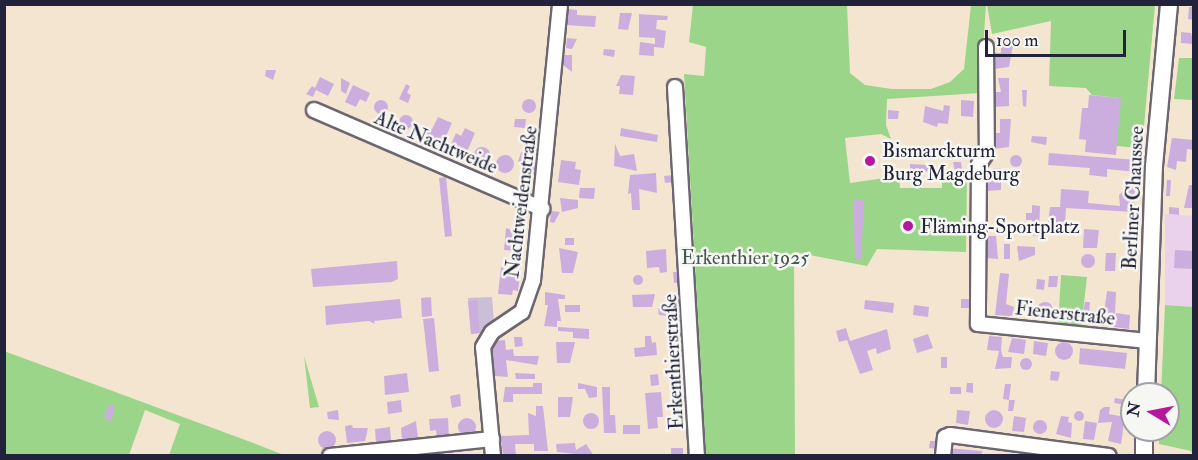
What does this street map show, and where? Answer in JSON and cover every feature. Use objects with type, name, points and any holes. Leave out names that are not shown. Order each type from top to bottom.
[{"type":"main road","name":"Berliner Chaussee","points":[[1146,382],[1154,166],[1169,4]]},
{"type":"street","name":"Nachtweidenstraße","points":[[494,456],[483,347],[489,335],[514,319],[525,305],[536,265],[543,209],[560,4]]},
{"type":"street","name":"Fienerstraße","points":[[986,47],[987,152],[979,164],[978,324],[1148,341]]},
{"type":"street","name":"Erkenthierstraße","points":[[675,87],[697,456]]},
{"type":"street","name":"Alte Nachtweide","points":[[314,110],[543,209]]},
{"type":"street","points":[[943,456],[947,435],[1108,456]]},
{"type":"street","points":[[330,456],[492,439]]},
{"type":"shaded area","points":[[1165,214],[1193,216],[1193,307],[1165,305]]},
{"type":"shaded area","points":[[492,297],[494,322],[480,333],[471,334],[468,298]]},
{"type":"green space","name":"Erkenthier 1925","points":[[693,5],[847,5],[850,73],[865,85],[892,89],[931,89],[950,82],[964,69],[971,5],[986,5],[980,93],[887,99],[886,125],[891,139],[881,134],[845,138],[850,183],[899,176],[900,188],[942,188],[942,177],[967,177],[966,252],[877,249],[867,266],[794,252],[795,455],[706,455],[684,74],[704,76],[706,47],[689,42]]},
{"type":"green space","points":[[987,5],[1155,5],[1142,148],[1116,146],[1120,98],[1092,95],[1086,88],[1049,86],[1051,21],[992,34]]},
{"type":"green space","points":[[1179,58],[1193,58],[1193,100],[1174,99]]},
{"type":"green space","points":[[1061,275],[1087,277],[1081,329],[1058,327]]},
{"type":"green space","points":[[1165,305],[1193,307],[1193,455],[1191,451],[1159,444],[1159,442],[1180,442],[1180,382],[1162,382]]},
{"type":"green space","points":[[4,351],[284,455],[169,455],[180,424],[145,410],[129,455],[5,455]]},
{"type":"green space","points":[[304,356],[319,407],[310,408]]},
{"type":"building","points":[[1189,7],[1194,7],[1194,20],[1188,19]]},
{"type":"building","points":[[568,9],[577,10],[577,15],[596,16],[595,27],[567,25]]},
{"type":"building","points":[[620,13],[632,13],[628,30],[618,29]]},
{"type":"building","points":[[639,14],[668,16],[667,20],[657,20],[656,29],[666,31],[664,48],[654,47],[654,56],[639,55],[640,42],[655,44],[655,38],[639,37]]},
{"type":"building","points":[[1181,32],[1191,33],[1194,44],[1181,43]]},
{"type":"building","points":[[567,38],[577,39],[572,49],[566,48]]},
{"type":"building","points":[[1013,45],[1009,67],[994,69],[994,53],[1001,53],[1001,46]]},
{"type":"building","points":[[604,49],[615,50],[614,57],[603,55]]},
{"type":"building","points":[[564,55],[572,55],[572,72],[563,65]]},
{"type":"building","points":[[266,70],[276,70],[273,80],[265,76]]},
{"type":"building","points":[[621,75],[635,76],[633,95],[619,94],[620,86],[616,86]]},
{"type":"building","points":[[320,77],[334,84],[328,96],[316,90],[313,97],[306,94],[312,86],[315,88]]},
{"type":"building","points":[[341,78],[350,83],[346,94],[341,91]]},
{"type":"building","points":[[998,78],[1009,78],[1009,106],[993,107],[994,92],[1001,92]]},
{"type":"building","points":[[406,84],[410,86],[407,93],[411,95],[408,103],[399,99]]},
{"type":"building","points":[[353,85],[370,93],[366,102],[360,99],[356,107],[345,102]]},
{"type":"building","points":[[1022,90],[1027,90],[1026,107],[1023,106]]},
{"type":"building","points":[[1089,95],[1121,98],[1116,155],[1085,152],[1086,140],[1079,139],[1082,108],[1088,108]]},
{"type":"building","points":[[529,99],[534,101],[536,106],[534,111],[529,113],[524,111],[522,106],[524,101]]},
{"type":"building","points":[[378,100],[384,100],[388,107],[384,114],[378,114],[374,110],[374,104]]},
{"type":"building","points":[[961,100],[974,101],[973,117],[961,116]]},
{"type":"building","points":[[944,105],[950,106],[948,124],[938,123],[937,127],[923,122],[925,106],[943,111]]},
{"type":"building","points":[[888,110],[899,111],[898,119],[888,119]]},
{"type":"building","points":[[403,115],[409,115],[413,122],[409,129],[403,129],[399,125],[399,119]]},
{"type":"building","points":[[438,117],[452,123],[443,143],[420,135],[425,125],[432,129]]},
{"type":"building","points":[[515,119],[526,119],[525,128],[514,127]]},
{"type":"building","points":[[1000,119],[1011,119],[1009,147],[994,149],[993,133],[1000,133]]},
{"type":"building","points":[[465,128],[475,133],[466,154],[451,144],[456,133],[461,136]]},
{"type":"building","points":[[621,128],[658,135],[657,142],[620,136]]},
{"type":"building","points":[[1032,136],[1047,137],[1046,145],[1031,142]]},
{"type":"building","points":[[1172,138],[1194,140],[1194,150],[1187,149],[1186,162],[1177,161],[1176,170],[1167,167]]},
{"type":"building","points":[[615,144],[620,156],[634,154],[637,171],[614,166]]},
{"type":"building","points":[[979,145],[981,153],[972,154],[971,146]]},
{"type":"building","points":[[479,147],[485,147],[490,155],[488,161],[479,163],[474,158],[474,152]]},
{"type":"building","points":[[521,152],[529,153],[528,162],[536,163],[534,174],[525,179],[521,177],[522,162],[518,162]]},
{"type":"building","points":[[1049,153],[1137,160],[1136,172],[1107,169],[1107,177],[1089,175],[1090,168],[1048,165]]},
{"type":"building","name":"Bismarckturm Burg Magdeburg","points":[[870,154],[875,156],[877,161],[875,166],[870,168],[865,166],[863,161],[865,156]]},
{"type":"building","points":[[505,155],[511,158],[514,164],[511,170],[505,173],[499,170],[496,164],[499,158]]},
{"type":"building","points":[[1018,155],[1021,156],[1021,166],[1014,167],[1011,166],[1010,159],[1011,156]]},
{"type":"building","points":[[561,160],[576,162],[575,169],[581,170],[579,185],[558,182]]},
{"type":"building","points":[[953,162],[961,162],[962,169],[969,169],[969,177],[956,177]]},
{"type":"building","points":[[910,164],[928,165],[930,171],[910,173]]},
{"type":"building","points":[[993,168],[1001,168],[1001,190],[986,191],[986,175],[993,175]]},
{"type":"building","points":[[656,173],[657,193],[639,189],[640,210],[632,210],[631,193],[628,194],[630,175]]},
{"type":"building","points":[[675,175],[675,182],[665,183],[664,176]]},
{"type":"building","points":[[446,177],[452,236],[445,237],[439,178]]},
{"type":"building","points":[[1125,180],[1135,180],[1134,212],[1066,208],[1065,224],[1048,223],[1050,207],[1060,207],[1061,189],[1089,191],[1088,203],[1120,206],[1119,195],[1125,189]]},
{"type":"building","points":[[1167,180],[1171,180],[1170,196],[1166,196]]},
{"type":"building","points":[[1189,185],[1194,185],[1194,208],[1184,208]]},
{"type":"building","points":[[580,188],[595,188],[594,199],[579,198]]},
{"type":"building","points":[[560,198],[578,200],[578,208],[562,212]]},
{"type":"building","points":[[853,200],[864,200],[861,260],[855,260]]},
{"type":"building","points":[[1032,205],[1040,206],[1039,236],[1027,235],[1032,220],[1026,220],[1026,213],[1032,213]]},
{"type":"building","points":[[1169,207],[1179,208],[1179,215],[1169,214]]},
{"type":"building","points":[[551,211],[560,212],[554,223],[550,222]]},
{"type":"building","points":[[506,228],[519,233],[516,251],[504,250]]},
{"type":"building","points":[[1084,229],[1099,230],[1097,248],[1083,248]]},
{"type":"building","points":[[986,236],[996,236],[998,259],[986,258]]},
{"type":"building","points":[[565,238],[574,238],[574,245],[565,245]]},
{"type":"building","points":[[1004,244],[1010,244],[1010,259],[1004,259]]},
{"type":"building","points":[[1017,246],[1035,247],[1035,255],[1019,261]]},
{"type":"building","points":[[559,248],[578,252],[573,273],[562,273]]},
{"type":"building","points":[[666,249],[667,272],[660,273],[659,267],[647,268],[646,251]]},
{"type":"building","points":[[1175,250],[1194,251],[1194,269],[1174,268]]},
{"type":"building","points":[[1106,253],[1116,253],[1115,271],[1105,271]]},
{"type":"building","points":[[1088,254],[1093,256],[1095,261],[1093,266],[1088,268],[1083,266],[1081,261],[1083,256]]},
{"type":"building","points":[[397,261],[398,279],[392,282],[313,287],[311,269]]},
{"type":"building","points":[[501,267],[515,269],[515,274],[520,275],[518,291],[513,290],[512,295],[498,294]]},
{"type":"building","points":[[673,272],[681,272],[682,282],[674,283]]},
{"type":"building","points":[[1000,273],[1009,274],[1006,304],[1014,307],[1013,315],[995,315]]},
{"type":"building","points":[[638,275],[643,280],[638,285],[633,280]]},
{"type":"building","points":[[1049,276],[1058,276],[1057,287],[1048,287]]},
{"type":"building","points":[[1037,279],[1045,280],[1044,290],[1036,289]]},
{"type":"building","points":[[1107,291],[1116,292],[1115,314],[1105,313],[1104,326],[1089,324],[1091,311],[1104,313]]},
{"type":"building","points":[[545,292],[565,295],[565,299],[558,299],[561,321],[557,321],[557,327],[544,326],[548,305],[545,305]]},
{"type":"building","points":[[655,294],[652,307],[633,307],[632,295]]},
{"type":"building","points":[[431,297],[432,316],[422,317],[421,298]]},
{"type":"building","points":[[400,299],[402,318],[374,321],[375,324],[369,321],[326,325],[325,306]]},
{"type":"building","points":[[961,299],[969,299],[969,308],[961,308]]},
{"type":"building","points":[[477,300],[480,333],[471,334],[468,301]]},
{"type":"building","points":[[865,300],[894,303],[893,313],[864,309]]},
{"type":"building","points":[[1045,302],[1053,310],[1045,318],[1037,310]]},
{"type":"building","points":[[1085,302],[1090,302],[1089,313],[1083,312]]},
{"type":"building","points":[[678,304],[679,317],[659,315],[658,308]]},
{"type":"building","points":[[565,305],[580,305],[580,312],[565,312]]},
{"type":"building","points":[[914,305],[929,307],[928,317],[913,315]]},
{"type":"building","points":[[1116,313],[1130,315],[1129,329],[1114,327]]},
{"type":"building","points":[[434,318],[439,371],[429,372],[423,319]]},
{"type":"building","points":[[558,327],[589,329],[589,339],[573,338],[573,332],[558,331]]},
{"type":"building","points":[[846,328],[850,341],[887,329],[891,349],[877,354],[876,348],[867,351],[873,370],[860,374],[847,340],[839,342],[836,331]]},
{"type":"building","points":[[928,334],[933,348],[917,353],[913,339]]},
{"type":"building","points":[[645,336],[651,336],[652,343],[656,342],[657,355],[635,357],[634,348],[645,347]]},
{"type":"building","points":[[989,336],[1002,337],[1003,357],[1012,357],[1011,368],[995,369],[999,351],[987,350]]},
{"type":"building","points":[[514,337],[522,337],[523,346],[515,347]]},
{"type":"building","points":[[1012,338],[1026,340],[1024,354],[1008,352]]},
{"type":"building","points":[[505,340],[506,350],[513,349],[514,356],[539,356],[537,365],[506,360],[508,377],[495,376],[491,341]]},
{"type":"building","points":[[1034,341],[1048,343],[1046,356],[1033,354]]},
{"type":"building","points":[[556,342],[575,342],[570,363],[557,363]]},
{"type":"building","points":[[1064,342],[1070,345],[1073,351],[1070,357],[1064,360],[1058,357],[1055,351],[1058,345]]},
{"type":"building","points":[[1080,348],[1127,353],[1125,369],[1079,364]]},
{"type":"building","points":[[941,357],[947,357],[947,368],[941,368]]},
{"type":"building","points":[[1028,358],[1032,364],[1028,370],[1024,370],[1020,362]]},
{"type":"building","points":[[1051,371],[1060,372],[1058,381],[1050,380]]},
{"type":"building","points":[[407,373],[409,392],[385,395],[384,376]]},
{"type":"building","points":[[515,373],[535,374],[535,379],[516,379]]},
{"type":"building","points":[[658,374],[659,385],[651,386],[650,375]]},
{"type":"building","points":[[533,383],[542,383],[542,394],[513,394],[513,402],[503,402],[505,387],[533,387]]},
{"type":"building","points":[[578,383],[597,387],[597,397],[589,398],[585,389],[578,389]]},
{"type":"building","points":[[967,383],[973,383],[973,393],[966,392]]},
{"type":"building","points":[[1005,384],[1011,384],[1009,400],[1003,399]]},
{"type":"building","points":[[602,387],[610,387],[610,415],[615,415],[616,433],[604,433]]},
{"type":"building","points":[[950,387],[961,387],[961,394],[950,394]]},
{"type":"building","points":[[661,392],[663,417],[657,417],[658,428],[648,429],[645,393]]},
{"type":"building","points":[[460,394],[461,406],[452,408],[450,396]]},
{"type":"building","points":[[558,397],[573,397],[570,417],[558,417]]},
{"type":"building","points":[[1115,398],[1120,399],[1120,404],[1114,403]]},
{"type":"building","points":[[401,400],[402,412],[388,414],[387,402]]},
{"type":"building","points":[[1009,400],[1015,400],[1013,411],[1008,411]]},
{"type":"building","points":[[109,404],[115,407],[111,421],[104,418]]},
{"type":"building","points":[[536,406],[543,406],[548,451],[534,451],[534,444],[515,444],[516,456],[503,456],[501,436],[529,435],[528,413],[536,416]]},
{"type":"building","points":[[1110,407],[1109,414],[1120,416],[1121,444],[1108,441],[1112,422],[1098,423],[1100,410]]},
{"type":"building","points":[[338,410],[339,420],[328,419],[327,412]]},
{"type":"building","points":[[957,410],[970,411],[968,425],[956,423]]},
{"type":"building","points":[[994,410],[1002,415],[1003,419],[998,427],[994,428],[986,423],[985,419],[990,411]]},
{"type":"building","points":[[1079,411],[1083,412],[1083,420],[1079,421],[1075,420],[1074,416],[1075,412]]},
{"type":"building","points":[[588,413],[594,413],[599,421],[597,427],[588,429],[583,424],[583,418]]},
{"type":"building","points":[[1014,416],[1026,418],[1024,432],[1012,431]]},
{"type":"building","points":[[1061,416],[1069,417],[1068,422],[1072,423],[1071,438],[1056,434]]},
{"type":"building","points":[[448,418],[449,437],[437,437],[436,430],[430,431],[429,419]]},
{"type":"building","points":[[463,418],[471,418],[476,423],[474,434],[463,436],[458,431],[458,423]]},
{"type":"building","points":[[1037,420],[1043,420],[1047,427],[1043,434],[1037,434],[1033,430],[1033,424]]},
{"type":"building","points":[[416,421],[418,439],[402,440],[401,428]]},
{"type":"building","points":[[1085,421],[1097,423],[1094,440],[1083,439]]},
{"type":"building","points":[[352,425],[353,428],[368,428],[365,441],[347,443],[345,426]]},
{"type":"building","points":[[623,425],[640,425],[640,434],[623,434]]},
{"type":"building","points":[[390,427],[391,441],[376,443],[375,429]]},
{"type":"building","points":[[327,431],[335,436],[336,440],[331,448],[327,449],[319,444],[318,440],[323,432]]},
{"type":"building","points":[[930,441],[939,441],[938,449],[929,448]]},
{"type":"building","points":[[575,443],[576,450],[586,444],[594,456],[557,452],[556,444]]},
{"type":"building","points":[[671,448],[683,448],[683,456],[671,456]]},
{"type":"building","points":[[947,448],[982,451],[981,456],[946,456]]},
{"type":"place","name":"Bismarckturm Burg Magdeburg","points":[[870,161]]},
{"type":"place","name":"Fläming-Sportplatz","points":[[908,226]]}]
